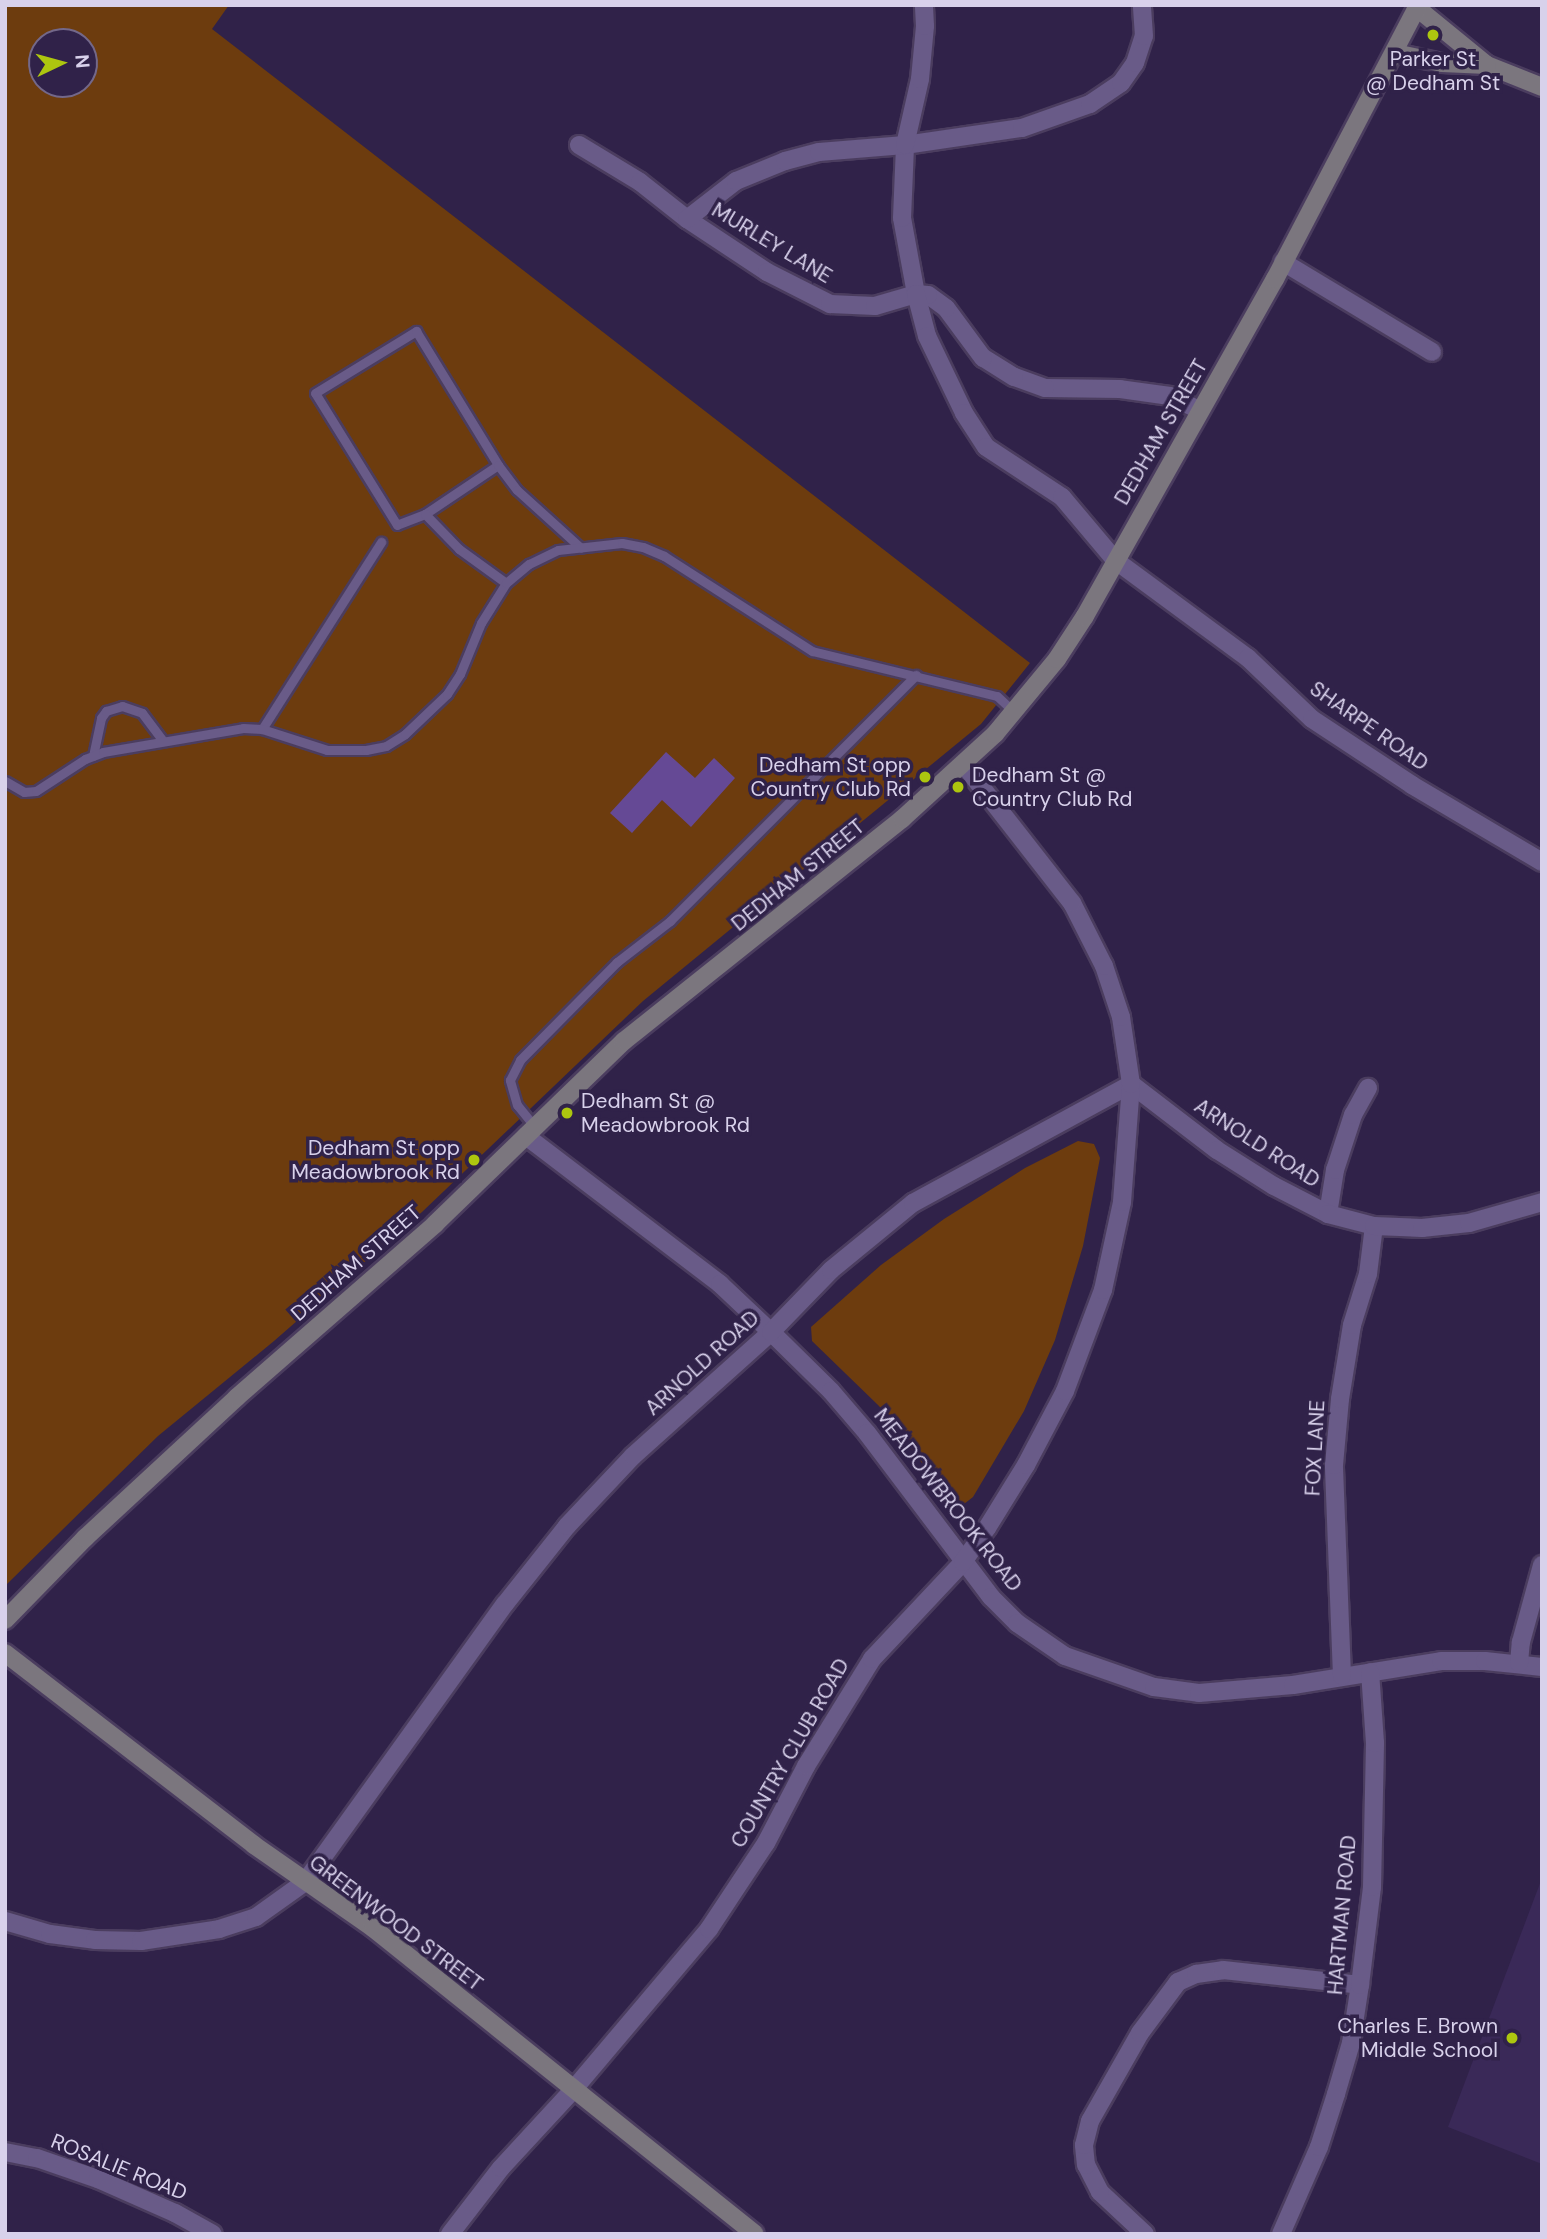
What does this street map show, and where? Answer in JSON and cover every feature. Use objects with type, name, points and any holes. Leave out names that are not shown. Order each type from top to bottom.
[{"type":"main road","name":"DEDHAM STREET","points":[[5,1620],[95,1529],[237,1397],[435,1224],[624,1041],[902,819],[964,765],[1014,712],[1058,659],[1115,560],[1283,262],[1417,7]]},
{"type":"main road","points":[[1417,7],[1487,65],[1542,87]]},
{"type":"main road","points":[[1395,53],[1442,63],[1487,65]]},
{"type":"main road","name":"GREENWOOD STREET","points":[[5,1653],[305,1882],[373,1928],[573,2091],[755,2234]]},
{"type":"street","points":[[924,5],[926,26],[920,79],[905,145],[902,218],[927,336],[964,413],[986,447],[1062,497],[1115,560]]},
{"type":"street","name":"MURLEY LANE","points":[[687,219],[736,181],[786,161],[819,152],[905,145],[1022,128],[1090,104],[1121,83],[1135,63],[1144,36],[1142,5]]},
{"type":"street","name":"MURLEY LANE","points":[[579,145],[640,182],[687,219],[768,272],[830,304],[875,306],[916,294]]},
{"type":"street","points":[[1283,262],[1432,352]]},
{"type":"street","points":[[916,294],[928,295],[946,307],[983,358],[1014,377],[1045,388],[1120,389],[1170,396],[1199,410]]},
{"type":"street","name":"SHARPE ROAD","points":[[1115,560],[1248,658],[1312,719],[1412,785],[1542,862]]},
{"type":"street","name":"COUNTRY CLUB ROAD","points":[[450,2234],[501,2168],[573,2091],[709,1929],[766,1843],[806,1766],[872,1659],[963,1562],[1026,1465],[1065,1391],[1103,1290],[1122,1202],[1131,1084],[1121,1017],[1104,965],[1077,914],[1014,826],[964,765]]},
{"type":"street","name":"ARNOLD ROAD","points":[[5,1921],[50,1934],[95,1940],[141,1941],[219,1929],[256,1917],[305,1882],[505,1604],[567,1526],[633,1456],[771,1332],[831,1270],[913,1203],[1131,1084],[1217,1150],[1274,1186],[1328,1214],[1374,1226],[1422,1228],[1469,1223],[1542,1202]]},
{"type":"street","points":[[1328,1214],[1335,1170],[1353,1115],[1367,1088]]},
{"type":"street","name":"MEADOWBROOK ROAD","points":[[530,1131],[720,1284],[771,1332],[867,1433],[963,1562],[1017,1623],[1065,1657],[1154,1687],[1199,1693],[1293,1685],[1441,1661],[1542,1667]]},
{"type":"street","name":"FOX LANE","points":[[1342,1676],[1334,1465],[1340,1399],[1352,1325],[1368,1274],[1374,1226]]},
{"type":"street","points":[[1519,1664],[1521,1643],[1542,1565]]},
{"type":"street","name":"HARTMAN ROAD","points":[[1281,2234],[1319,2147],[1351,2043],[1372,1888],[1375,1743],[1370,1672]]},
{"type":"street","points":[[1145,2234],[1100,2192],[1086,2165],[1084,2145],[1090,2121],[1140,2033],[1178,1982],[1196,1973],[1223,1970],[1360,1985]]},
{"type":"street","name":"ROSALIE ROAD","points":[[5,2152],[37,2158],[98,2179],[175,2213],[213,2234]]},
{"type":"lane","points":[[498,465],[425,514],[397,526],[315,393],[416,331],[498,465],[517,490],[581,548]]},
{"type":"lane","points":[[425,514],[459,548],[506,583]]},
{"type":"lane","points":[[262,729],[381,542]]},
{"type":"lane","points":[[5,781],[24,792],[36,791],[93,756],[122,746],[243,728],[262,729],[327,750],[366,750],[386,746],[405,734],[447,694],[460,674],[481,622],[506,583],[547,555],[622,543],[643,547],[664,556],[812,651],[997,696],[1014,712]]},
{"type":"lane","points":[[530,1131],[517,1105],[510,1080],[520,1060],[617,962],[670,920],[916,676]]},
{"type":"lane","points":[[93,756],[101,718],[106,711],[122,706],[142,713],[163,741]]},
{"type":"shaded area","points":[[5,5],[229,5],[212,29],[1030,663],[981,724],[643,1001],[422,1212],[274,1341],[158,1436],[5,1586]]},
{"type":"shaded area","points":[[666,752],[695,778],[714,758],[735,778],[691,827],[662,800],[632,833],[610,813]]},
{"type":"shaded area","points":[[1078,1141],[1094,1144],[1100,1158],[1083,1246],[1055,1340],[1024,1411],[973,1497],[964,1504],[952,1503],[879,1406],[812,1341],[811,1327],[881,1265],[944,1219],[1025,1168]]},
{"type":"shaded area","name":"Charles E. Brown Middle School","points":[[1542,1878],[1542,2164],[1448,2127]]},
{"type":"place","name":"Parker St @ Dedham St","points":[[1433,35]]},
{"type":"place","name":"Dedham St opp Country Club Rd","points":[[925,777]]},
{"type":"place","name":"Dedham St @ Country Club Rd","points":[[958,787]]},
{"type":"place","name":"Dedham St @ Meadowbrook Rd","points":[[567,1113]]},
{"type":"place","name":"Dedham St opp Meadowbrook Rd","points":[[474,1160]]},
{"type":"place","name":"Charles E. Brown Middle School","points":[[1512,2038]]}]
